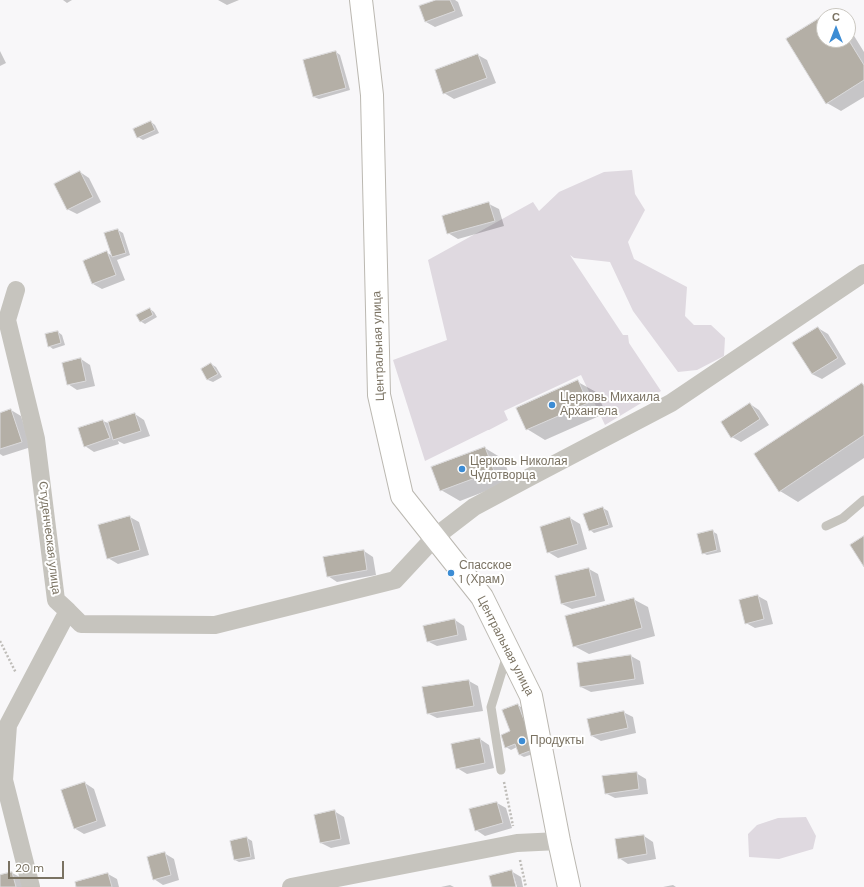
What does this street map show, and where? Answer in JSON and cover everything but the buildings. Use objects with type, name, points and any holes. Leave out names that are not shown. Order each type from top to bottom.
[{"type":"street","name":"Центральная улица","points":[[361,0],[372,95],[379,395],[402,496],[482,597],[531,696],[569,887]]},
{"type":"street","points":[[68,611],[81,624],[215,625],[395,580],[435,537],[474,507],[671,403],[864,273]]},
{"type":"street","name":"Студенческая улица","points":[[16,290],[7,320],[36,439],[56,600],[68,611],[8,725],[4,780],[31,887]]},
{"type":"street","points":[[291,887],[517,843],[559,841]]},
{"type":"lane","points":[[826,526],[843,518],[864,500]]},
{"type":"lane","points":[[501,770],[491,706],[508,650]]},
{"type":"path","points":[[0,641],[20,682],[30,683]]},
{"type":"shaded area","points":[[632,170],[635,194],[645,210],[628,242],[634,259],[687,287],[685,316],[694,325],[711,325],[725,338],[724,356],[697,370],[678,372],[633,311],[610,262],[574,258],[570,255],[623,335],[628,335],[629,343],[661,391],[605,425],[581,375],[504,411],[508,420],[425,461],[393,360],[447,340],[428,260],[533,202],[539,211],[559,192],[604,172]]},
{"type":"shaded area","points":[[806,817],[816,836],[813,849],[779,859],[749,857],[748,834],[757,825],[778,818]]},
{"type":"place","name":"Церковь Михаила Архангела","points":[[552,405]]},
{"type":"place","name":"Церковь Николая Чудотворца","points":[[462,469]]},
{"type":"place","name":"Спасское 1 (Храм)","points":[[451,573]]},
{"type":"place","name":"Продукты","points":[[522,741]]}]
